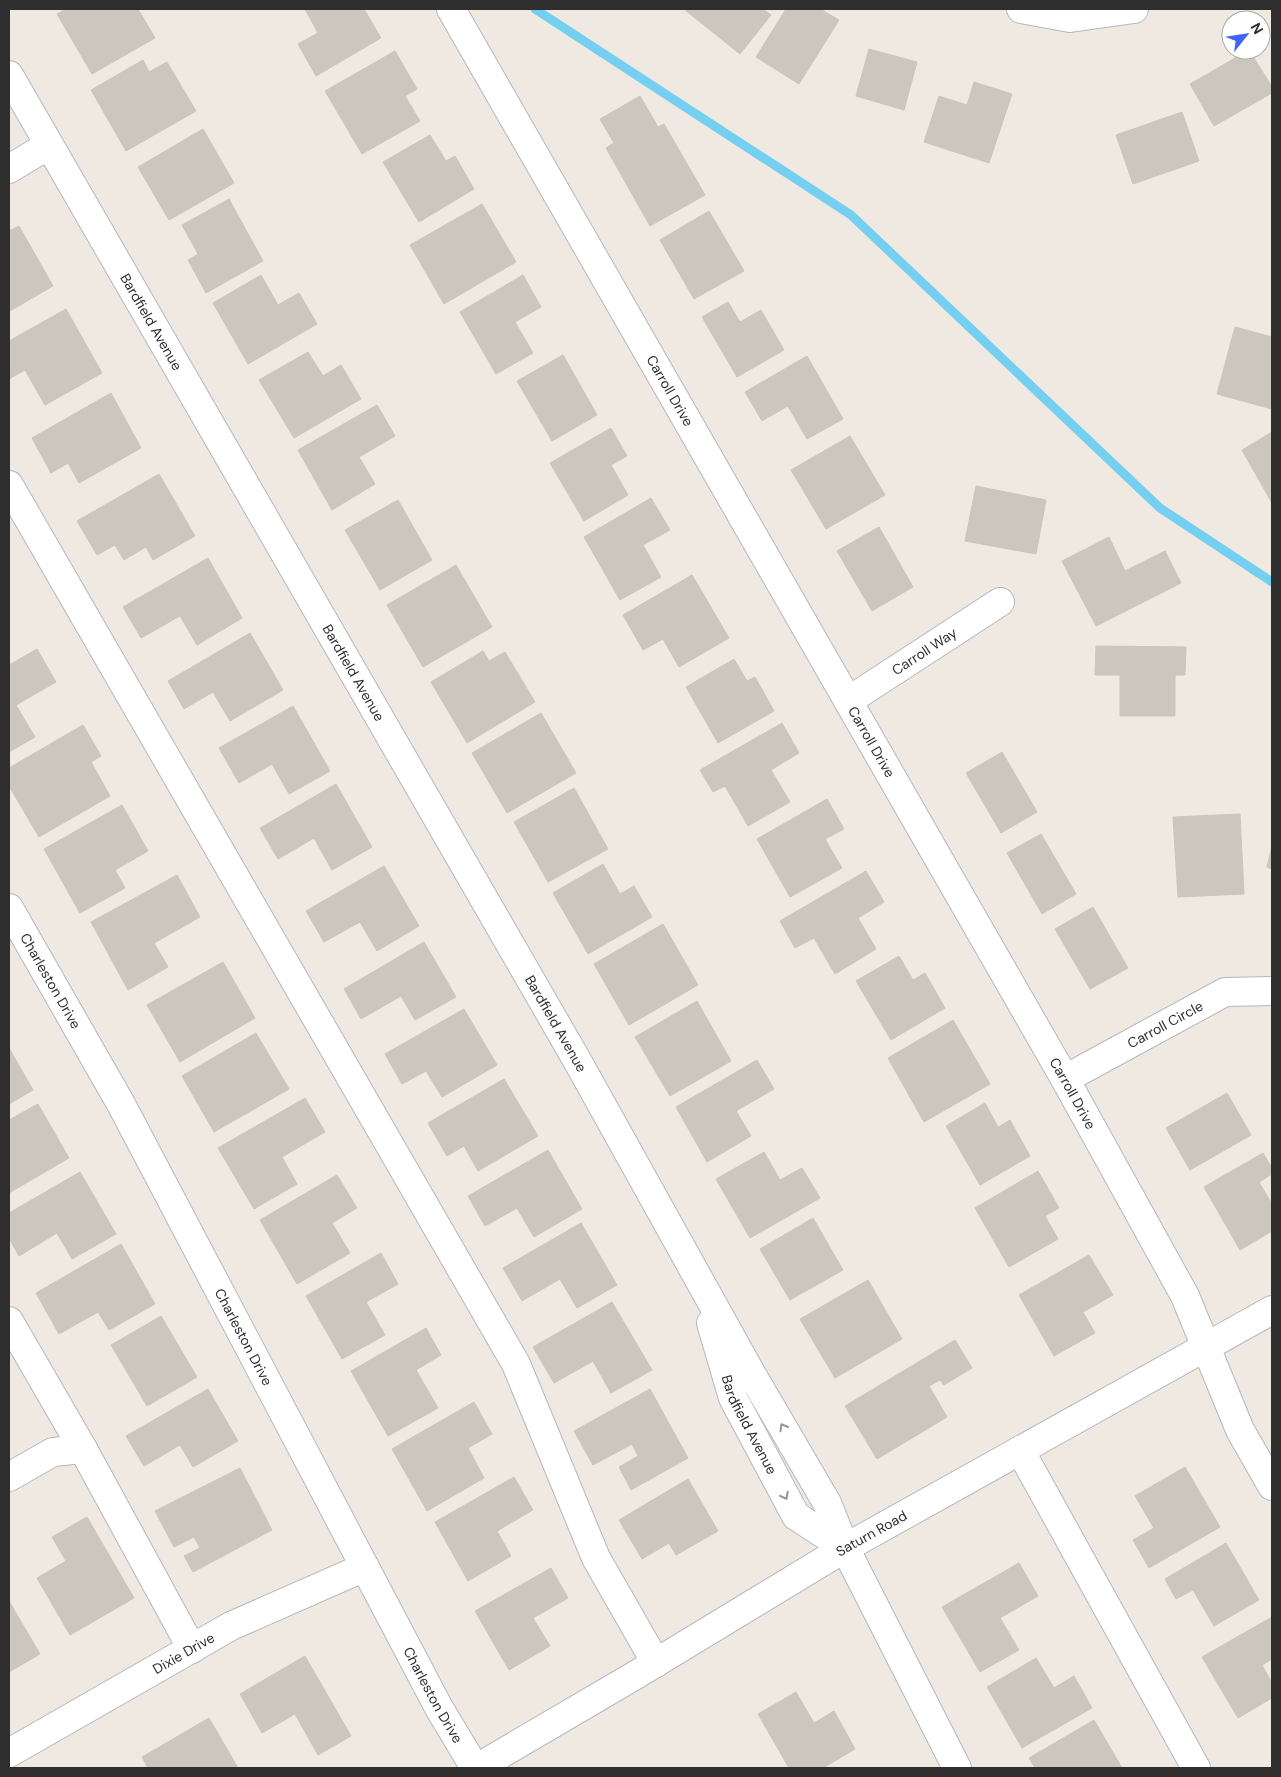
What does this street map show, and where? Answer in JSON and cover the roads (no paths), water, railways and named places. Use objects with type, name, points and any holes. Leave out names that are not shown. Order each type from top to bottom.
[{"type":"street","name":"Carroll Drive","points":[[451,9],[1065,1079],[1185,1296],[1240,1430],[1272,1486]]},
{"type":"street","points":[[1021,9],[1070,18],[1134,9]]},
{"type":"street","name":"Bardfield Avenue","points":[[9,75],[573,1053],[695,1273],[827,1503],[845,1548],[957,1768]]},
{"type":"street","points":[[9,169],[49,145]]},
{"type":"street","points":[[9,484],[516,1364],[596,1558],[656,1663]]},
{"type":"street","name":"Carroll Way","points":[[848,701],[1000,602]]},
{"type":"street","name":"Charleston Drive","points":[[9,908],[121,1104],[439,1708],[476,1768]]},
{"type":"street","name":"Carroll Circle","points":[[1065,1079],[1225,992],[1272,990]]},
{"type":"street","name":"Saturn Road","points":[[476,1768],[656,1663],[845,1548],[1272,1310]]},
{"type":"street","points":[[9,1321],[192,1649]]},
{"type":"street","points":[[9,1477],[53,1452],[82,1449]]},
{"type":"street","points":[[1020,1450],[1196,1768]]},
{"type":"street","name":"Dixie Drive","points":[[9,1753],[231,1626],[365,1567]]},
{"type":"waterway","points":[[535,9],[851,215],[1160,508],[1272,582]]}]
